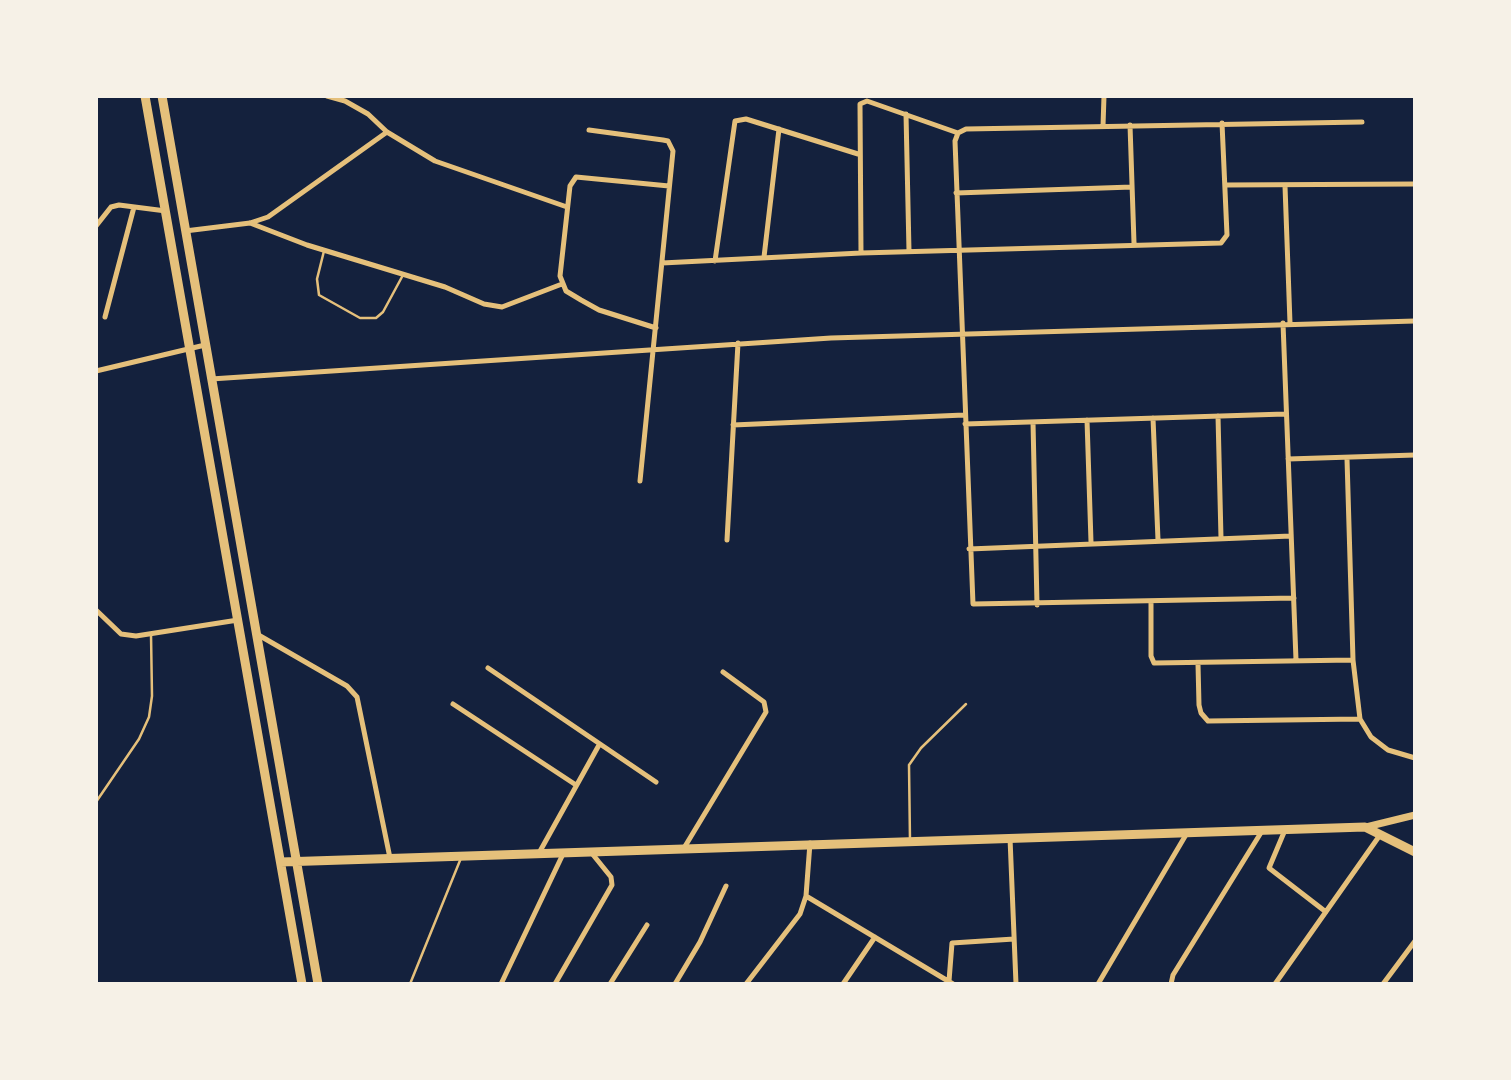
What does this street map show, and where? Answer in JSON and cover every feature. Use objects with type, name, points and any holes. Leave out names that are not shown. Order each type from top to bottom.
[{"type":"main road","points":[[145,96],[303,984]]},
{"type":"main road","points":[[162,96],[318,984]]},
{"type":"main road","points":[[281,862],[1365,827],[1415,852]]},
{"type":"street","points":[[327,96],[345,101],[368,114],[387,132],[435,161],[568,206]]},
{"type":"street","points":[[1102,126],[1104,96]]},
{"type":"street","points":[[860,253],[860,104],[867,101],[958,133]]},
{"type":"street","points":[[906,114],[909,251]]},
{"type":"street","points":[[715,261],[732,127],[735,121],[746,119],[858,154]]},
{"type":"street","points":[[1294,598],[1038,605],[973,604],[957,250],[955,141],[958,133],[966,129],[1362,122]]},
{"type":"street","points":[[662,263],[909,251],[1133,243],[1221,243],[1225,240],[1222,123]]},
{"type":"street","points":[[1130,125],[1133,243]]},
{"type":"street","points":[[764,257],[779,129]]},
{"type":"street","points":[[589,130],[668,141],[673,151],[640,481]]},
{"type":"street","points":[[185,231],[250,223],[276,212],[387,132]]},
{"type":"street","points":[[656,328],[599,310],[566,290],[562,284],[568,206],[572,181],[581,175],[670,186]]},
{"type":"street","points":[[1225,185],[1415,184]]},
{"type":"street","points":[[1285,186],[1290,323]]},
{"type":"street","points":[[956,193],[1132,187]]},
{"type":"street","points":[[96,226],[111,207],[134,206],[166,211]]},
{"type":"street","points":[[105,317],[134,206]]},
{"type":"street","points":[[250,223],[324,251],[445,287],[484,304],[502,307],[562,284]]},
{"type":"street","points":[[211,379],[738,343],[961,333],[1415,321]]},
{"type":"street","points":[[1283,323],[1296,660]]},
{"type":"street","points":[[727,540],[738,343]]},
{"type":"street","points":[[96,371],[205,345]]},
{"type":"street","points":[[965,425],[1285,414]]},
{"type":"street","points":[[733,425],[964,415]]},
{"type":"street","points":[[1218,416],[1221,538]]},
{"type":"street","points":[[1153,418],[1158,540]]},
{"type":"street","points":[[1087,420],[1091,542]]},
{"type":"street","points":[[1032,422],[1038,605]]},
{"type":"street","points":[[1289,459],[1415,455]]},
{"type":"street","points":[[1347,459],[1353,660],[1360,719],[1371,737],[1388,750],[1415,758]]},
{"type":"street","points":[[969,549],[1291,536]]},
{"type":"street","points":[[1151,602],[1151,656],[1154,663],[1353,660]]},
{"type":"street","points":[[96,610],[121,634],[152,634],[238,620]]},
{"type":"street","points":[[255,633],[347,686],[357,697],[390,858]]},
{"type":"street","points":[[1198,664],[1199,705],[1208,721],[1360,719]]},
{"type":"street","points":[[488,668],[656,782]]},
{"type":"street","points":[[684,848],[766,712],[764,702],[723,672]]},
{"type":"street","points":[[453,704],[576,785]]},
{"type":"street","points":[[538,853],[599,745]]},
{"type":"street","points":[[1365,827],[1415,815]]},
{"type":"street","points":[[1285,830],[1269,868],[1326,912]]},
{"type":"street","points":[[1171,984],[1173,975],[1262,831]]},
{"type":"street","points":[[1098,984],[1187,833]]},
{"type":"street","points":[[1275,984],[1380,835]]},
{"type":"street","points":[[1010,838],[1016,984]]},
{"type":"street","points":[[746,984],[800,914],[806,896],[810,844]]},
{"type":"street","points":[[555,984],[612,885],[611,877],[590,851]]},
{"type":"street","points":[[501,984],[564,852]]},
{"type":"street","points":[[675,984],[693,957],[726,886]]},
{"type":"street","points":[[806,896],[951,982],[952,943],[1014,939]]},
{"type":"street","points":[[610,984],[647,925]]},
{"type":"street","points":[[855,984],[845,981],[875,937]]},
{"type":"street","points":[[1383,984],[1415,941]]},
{"type":"lane","points":[[324,251],[317,279],[319,295],[360,318],[376,318],[383,312],[403,275]]},
{"type":"lane","points":[[96,802],[139,739],[149,717],[152,696],[152,634]]},
{"type":"lane","points":[[910,841],[909,765],[921,748],[966,704]]},
{"type":"lane","points":[[410,984],[462,855]]}]
